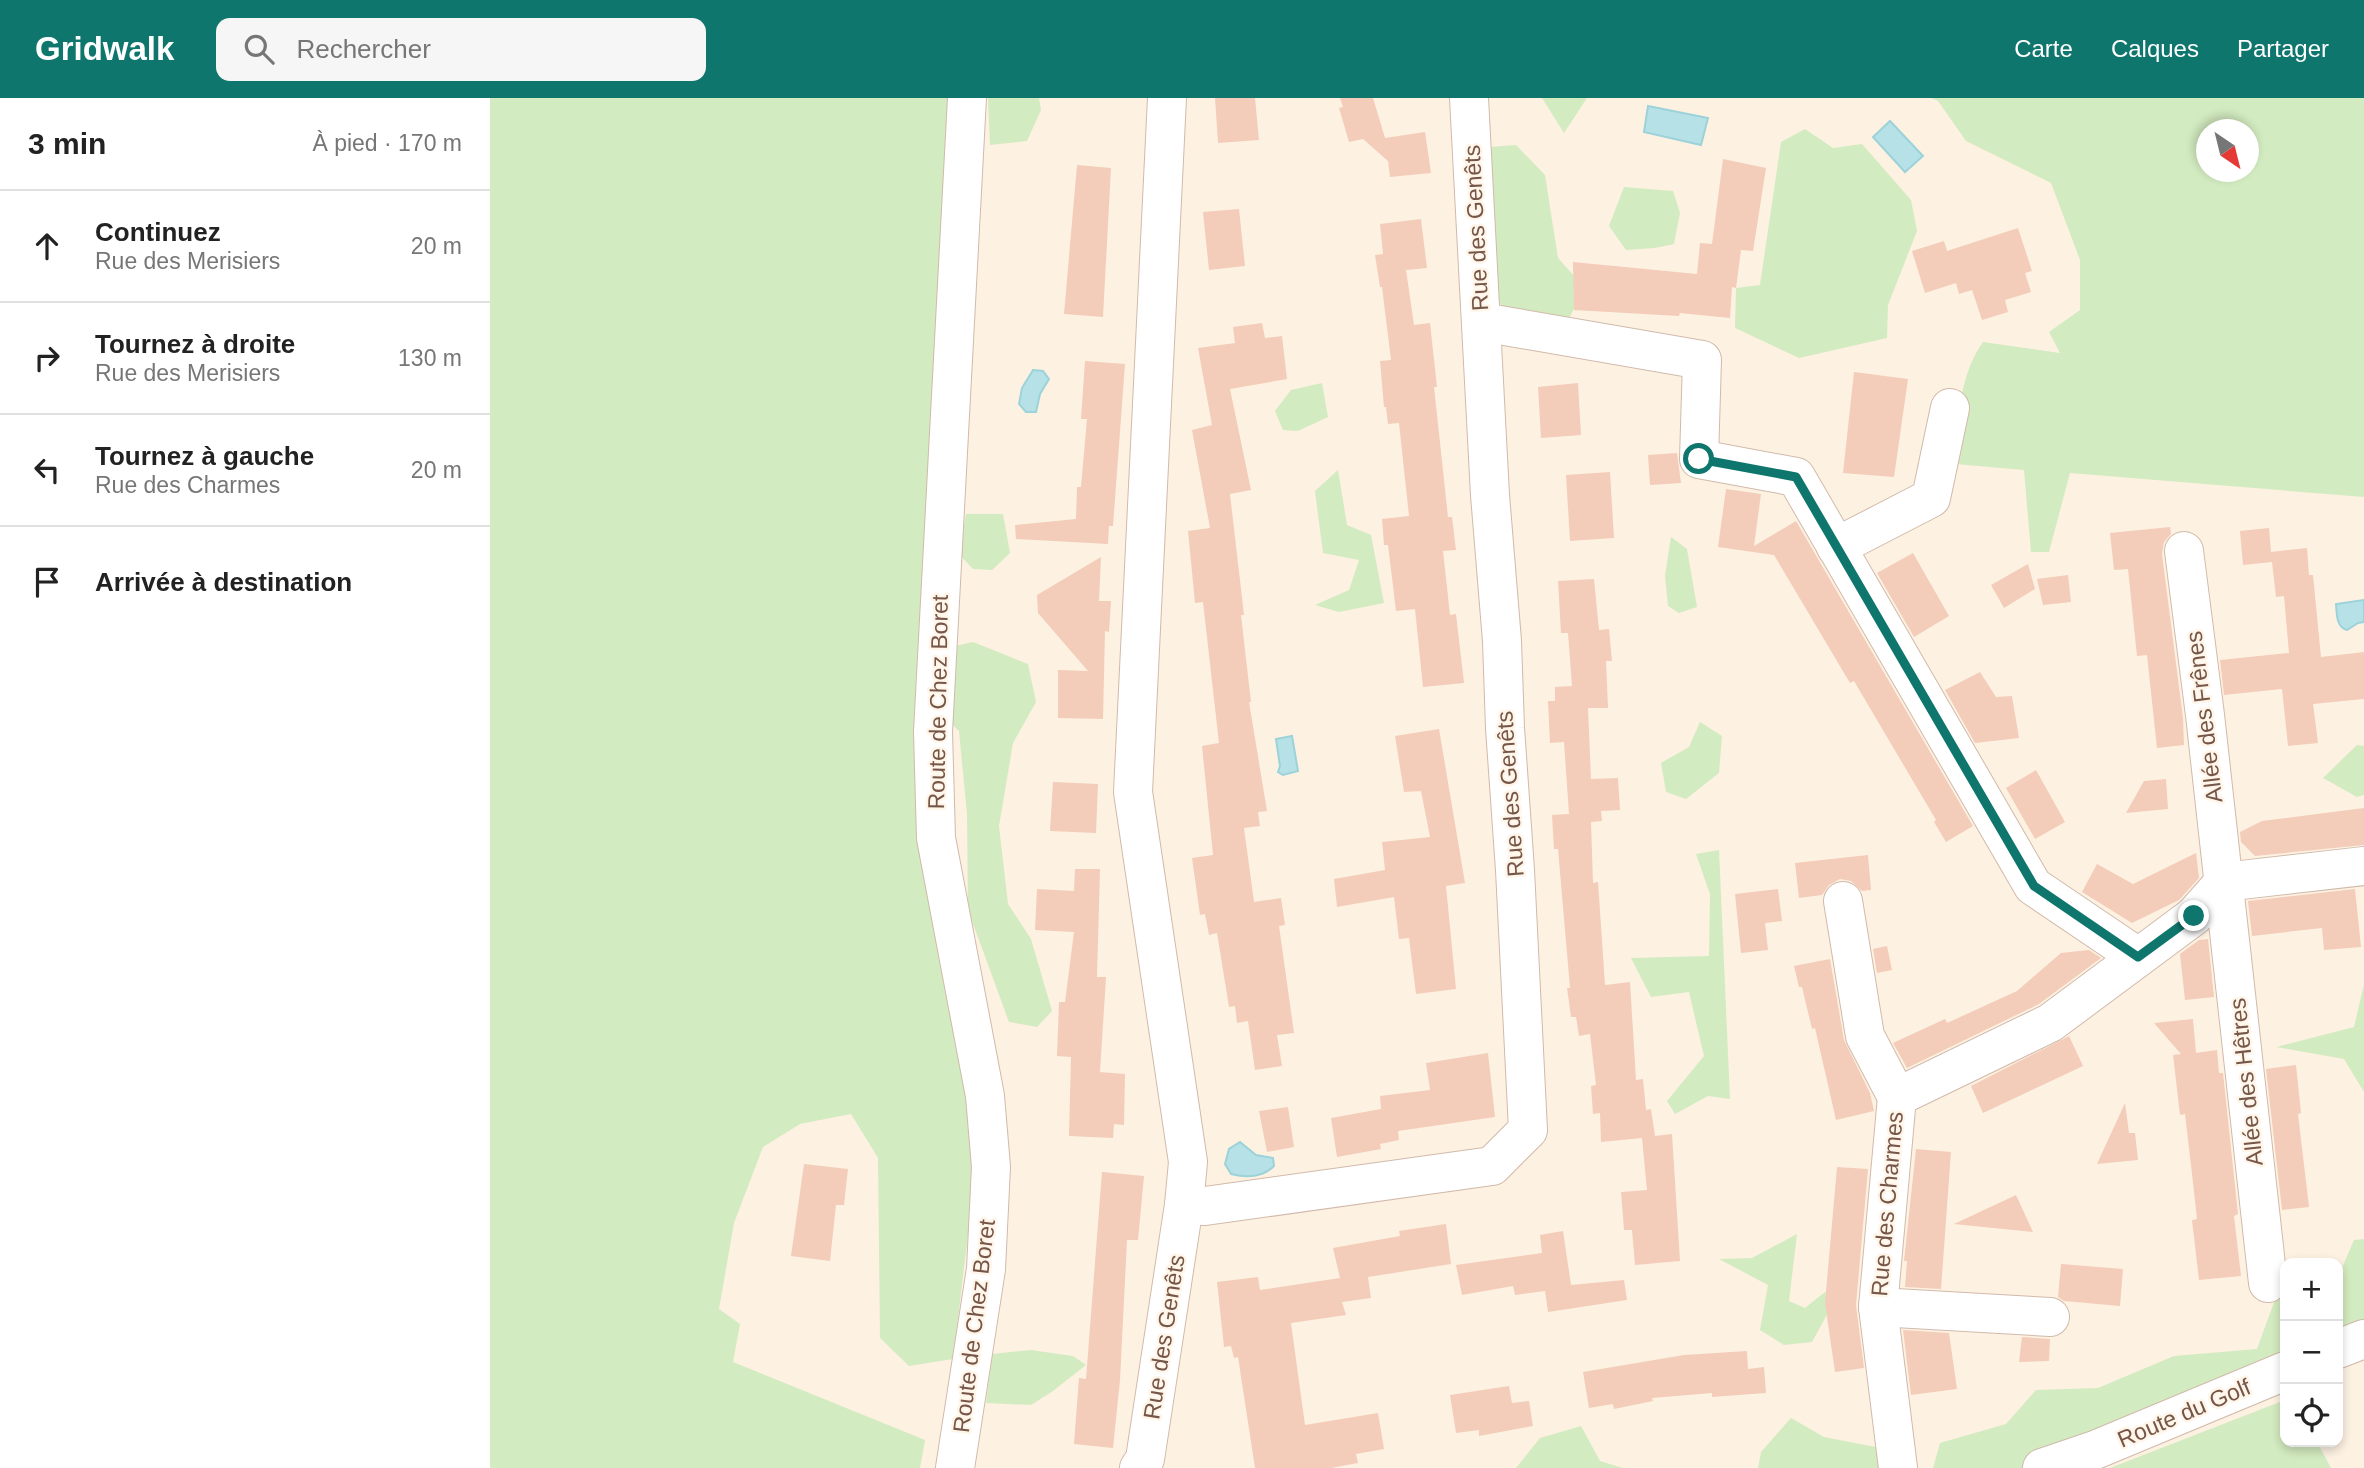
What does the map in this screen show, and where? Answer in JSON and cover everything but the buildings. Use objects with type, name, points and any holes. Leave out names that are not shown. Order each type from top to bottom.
[{"type":"street","name":"Route de Chez Boret","points":[[955,1468],[986,1269],[991,1167],[985,1096],[936,838],[933,732],[967,98]]},
{"type":"street","name":"Rue des Genêts","points":[[1139,1468],[1145,1459],[1184,1205],[1188,1162],[1133,792],[1167,98]]},
{"type":"street","name":"Rue des Genêts","points":[[1184,1205],[1205,1206],[1492,1166],[1528,1130],[1469,98]]},
{"type":"street","points":[[1482,322],[1702,360],[1699,459],[1796,477],[2034,886],[2138,957]]},
{"type":"street","points":[[1836,547],[1931,498],[1950,408]]},
{"type":"street","name":"Allée des Frênes","points":[[2184,551],[2224,882]]},
{"type":"street","points":[[2224,882],[2364,866]]},
{"type":"street","name":"Rue des Charmes","points":[[1898,1468],[1878,1307],[1897,1097],[2050,1023],[2194,916],[2224,882]]},
{"type":"street","name":"Allée des Hêtres","points":[[2224,882],[2268,1283]]},
{"type":"street","points":[[1843,901],[1865,1036],[1897,1097]]},
{"type":"street","points":[[1878,1307],[2050,1317]]},
{"type":"street","points":[[2343,1347],[2364,1339]]},
{"type":"street","name":"Route du Golf","points":[[2042,1468],[2095,1450],[2280,1373]]},
{"type":"green space","points":[[490,98],[947,98],[949,101],[950,647],[973,642],[1028,664],[1036,702],[1013,743],[999,826],[1008,904],[1031,939],[1052,1011],[1037,1027],[1009,1022],[968,910],[967,814],[959,731],[924,698],[964,1037],[975,1177],[953,1359],[909,1366],[880,1338],[878,1158],[851,1114],[800,1124],[763,1147],[734,1223],[719,1309],[740,1324],[733,1362],[925,1440],[920,1468],[490,1468]]},
{"type":"green space","points":[[988,98],[1039,98],[1041,110],[1027,141],[990,145]]},
{"type":"green space","points":[[1542,98],[1587,98],[1564,133]]},
{"type":"green space","points":[[1931,98],[2364,98],[2364,497],[2070,473],[2049,552],[2031,552],[2024,470],[1955,464],[1961,401],[1968,370],[1983,342],[2060,353],[2049,332],[2080,310],[2080,260],[2051,183],[1966,141],[1938,101]]},
{"type":"green space","points":[[1805,129],[1833,148],[1862,144],[1911,200],[1917,231],[1888,305],[1887,338],[1799,358],[1735,328],[1736,288],[1760,285],[1781,142]]},
{"type":"green space","points":[[1516,145],[1545,175],[1558,258],[1584,287],[1569,319],[1523,321],[1498,302],[1489,147]]},
{"type":"green space","points":[[1624,187],[1673,191],[1680,213],[1674,244],[1626,250],[1609,226]]},
{"type":"green space","points":[[1322,383],[1328,417],[1298,431],[1283,430],[1275,411],[1291,390]]},
{"type":"green space","points":[[1338,470],[1347,525],[1371,535],[1384,603],[1339,612],[1315,605],[1349,590],[1359,560],[1323,553],[1315,491]]},
{"type":"green space","points":[[966,514],[1003,514],[1010,553],[992,570],[973,569],[959,554]]},
{"type":"green space","points":[[1671,537],[1687,549],[1697,607],[1679,613],[1668,606],[1665,576]]},
{"type":"green space","points":[[1700,722],[1722,736],[1719,773],[1686,799],[1666,792],[1661,763],[1689,747]]},
{"type":"green space","points":[[2357,745],[2364,746],[2364,795],[2357,797],[2323,778]]},
{"type":"green space","points":[[1719,850],[1730,1099],[1708,1096],[1675,1114],[1667,1101],[1704,1056],[1689,992],[1651,997],[1631,958],[1709,956],[1710,894],[1696,854]]},
{"type":"green space","points":[[2364,984],[2364,1092],[2344,1059],[2276,1047],[2354,1027]]},
{"type":"green space","points":[[1797,1234],[1789,1301],[1805,1308],[1825,1292],[1835,1300],[1812,1342],[1784,1345],[1760,1330],[1768,1285],[1719,1259],[1752,1258]]},
{"type":"green space","points":[[2364,1239],[2364,1339],[2343,1347],[2343,1265],[2354,1240]]},
{"type":"green space","points":[[2277,1294],[2280,1294],[2280,1373],[2024,1468],[1933,1468],[1940,1443],[2006,1424],[2036,1390],[2098,1388],[2174,1356],[2257,1349]]},
{"type":"green space","points":[[1031,1350],[1073,1356],[1086,1365],[1031,1405],[986,1403],[992,1354]]},
{"type":"green space","points":[[2280,1402],[2280,1447],[2320,1447],[2331,1468],[2110,1468]]},
{"type":"green space","points":[[1791,1418],[1824,1437],[1881,1448],[1880,1468],[1758,1468],[1761,1452]]},
{"type":"green space","points":[[1581,1426],[1600,1461],[1623,1468],[1516,1468],[1540,1438]]},
{"type":"water","points":[[1648,106],[1708,118],[1701,145],[1644,132]]},
{"type":"water","points":[[1890,121],[1923,156],[1905,172],[1873,137]]},
{"type":"water","points":[[1033,370],[1043,371],[1049,379],[1040,394],[1036,412],[1026,412],[1019,404],[1022,388]]},
{"type":"water","points":[[2364,600],[2364,622],[2347,630],[2343,628],[2338,620],[2336,604]]},
{"type":"water","points":[[1292,736],[1298,771],[1283,775],[1278,772],[1280,766],[1276,739]]},
{"type":"water","points":[[1240,1142],[1256,1155],[1273,1158],[1274,1166],[1254,1176],[1231,1174],[1225,1164],[1229,1149]]},
{"type":"route","points":[[1699,459],[1796,477],[2034,886],[2138,957],[2194,916]]}]
